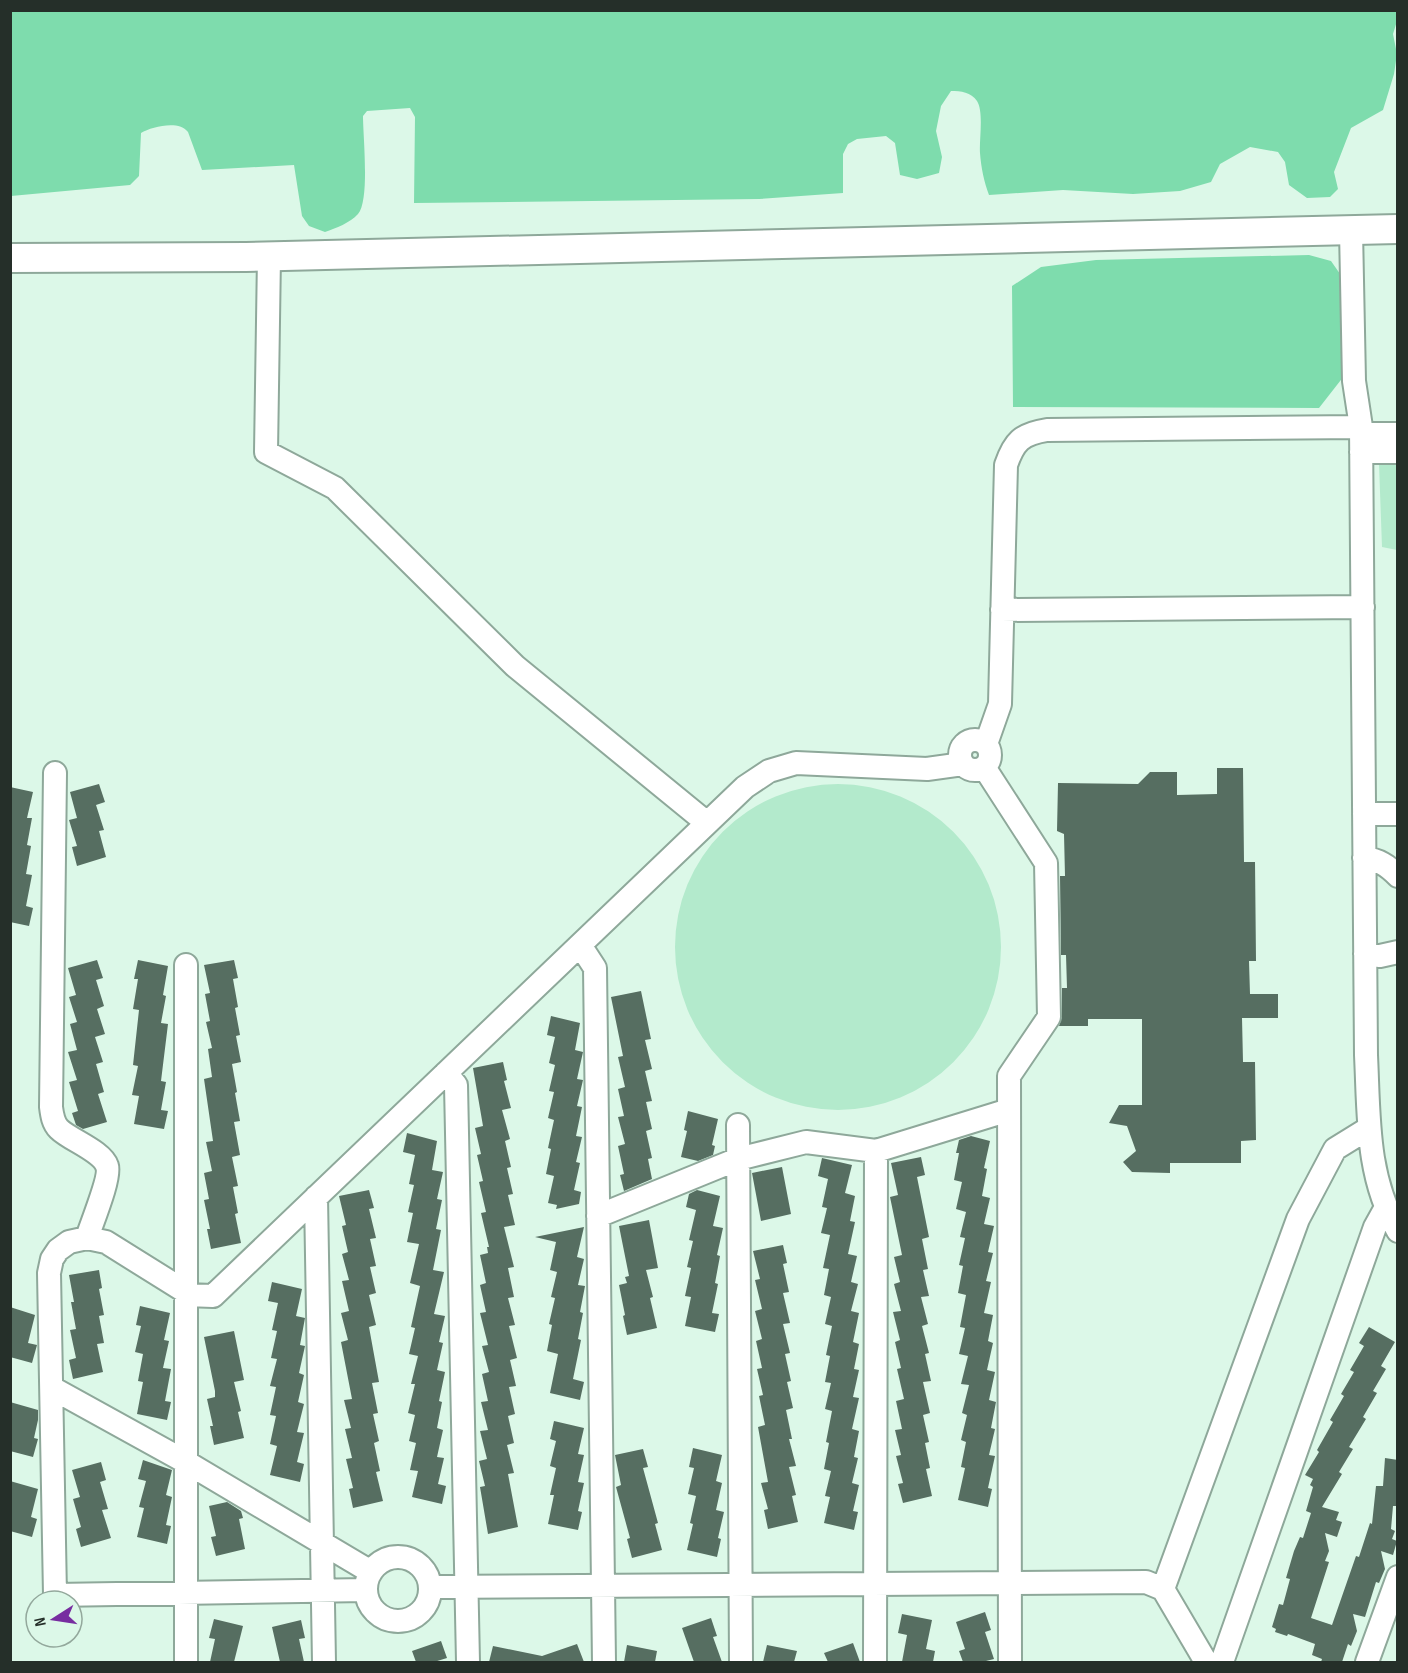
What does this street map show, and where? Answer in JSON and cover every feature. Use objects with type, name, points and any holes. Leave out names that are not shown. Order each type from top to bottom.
[{"type":"main road","points":[[10,258],[269,256],[1398,229]]},
{"type":"street","points":[[1358,230],[1368,385],[1361,438],[1366,1055],[1369,1128],[1374,1171],[1385,1209],[1398,1230]]},
{"type":"street","points":[[269,256],[266,452],[334,488],[515,666],[707,823]]},
{"type":"street","points":[[1010,1662],[1010,1076],[1049,1017],[1046,863],[974,765],[961,759],[961,750],[966,742],[977,739],[986,744],[1000,704],[1006,465],[1011,449],[1020,439],[1034,432],[1047,430],[1361,438],[1398,434]]},
{"type":"street","points":[[1361,438],[1398,452]]},
{"type":"street","points":[[1002,610],[1362,607]]},
{"type":"street","points":[[368,1581],[323,1590],[55,1595],[49,1273],[52,1259],[58,1250],[69,1242],[87,1238],[106,1242],[186,1293],[213,1296],[745,787],[770,771],[796,763],[927,769],[974,765]]},
{"type":"street","points":[[55,773],[51,1107],[53,1120],[59,1129],[101,1158],[107,1166],[107,1178],[87,1238]]},
{"type":"street","points":[[1364,814],[1398,814]]},
{"type":"street","points":[[1364,858],[1376,860],[1388,866],[1398,876]]},
{"type":"street","points":[[579,945],[595,968],[604,1662]]},
{"type":"street","points":[[1365,954],[1380,956],[1398,952]]},
{"type":"street","points":[[186,965],[186,1661]]},
{"type":"street","points":[[446,1073],[456,1085],[468,1662]]},
{"type":"street","points":[[598,1216],[738,1159],[806,1142],[876,1151],[1010,1110]]},
{"type":"street","points":[[738,1125],[741,1662]]},
{"type":"street","points":[[1163,1589],[1298,1219],[1335,1149],[1369,1128]]},
{"type":"street","points":[[875,1662],[876,1151]]},
{"type":"street","points":[[316,1197],[324,1662]]},
{"type":"street","points":[[1222,1662],[1375,1227],[1385,1209]]},
{"type":"street","points":[[52,1388],[186,1462],[322,1545],[368,1581]]},
{"type":"street","points":[[403,1556],[414,1560],[428,1576],[430,1587],[425,1607],[418,1614],[398,1621],[379,1615],[372,1607],[368,1581],[382,1560],[403,1556]]},
{"type":"street","points":[[1367,1662],[1398,1577]]},
{"type":"street","points":[[430,1587],[1146,1582],[1163,1589],[1206,1662]]},
{"type":"shaded area","points":[[11,10],[1397,10],[1397,21],[1393,34],[1397,54],[1394,74],[1383,110],[1351,128],[1334,172],[1338,189],[1330,197],[1307,198],[1289,185],[1285,162],[1278,152],[1250,147],[1220,164],[1211,182],[1180,191],[1133,194],[1063,190],[989,195],[980,158],[979,106],[975,98],[969,94],[951,91],[941,106],[936,131],[942,157],[939,173],[917,179],[900,175],[895,143],[886,136],[857,139],[848,144],[843,154],[843,193],[759,199],[414,203],[415,117],[410,108],[367,111],[363,116],[365,182],[362,207],[351,220],[325,232],[309,226],[302,216],[294,165],[202,170],[188,132],[184,128],[173,125],[159,126],[141,133],[139,176],[130,185],[11,196]]},
{"type":"shaded area","points":[[1309,255],[1331,261],[1345,281],[1344,376],[1319,408],[1013,407],[1012,286],[1041,267],[1096,260]]},
{"type":"shaded area","points":[[1379,464],[1397,464],[1397,550],[1382,547]]},
{"type":"shaded area","points":[[838,784],[870,787],[900,796],[929,811],[953,832],[974,856],[989,885],[998,915],[1001,947],[998,979],[989,1009],[974,1038],[953,1062],[929,1083],[900,1098],[870,1107],[838,1110],[806,1107],[776,1098],[747,1083],[723,1062],[702,1038],[687,1009],[678,979],[675,947],[678,915],[687,885],[702,856],[723,832],[747,811],[776,796],[806,787]]},
{"type":"building","points":[[1217,768],[1243,768],[1244,862],[1255,862],[1256,961],[1249,961],[1250,994],[1278,994],[1278,1018],[1242,1018],[1243,1062],[1255,1062],[1256,1140],[1241,1141],[1241,1163],[1170,1163],[1170,1173],[1132,1172],[1123,1162],[1136,1151],[1127,1126],[1109,1123],[1119,1105],[1142,1105],[1142,1019],[1088,1019],[1088,1026],[1059,1026],[1062,1017],[1062,988],[1067,988],[1066,955],[1061,955],[1060,876],[1065,876],[1064,834],[1057,831],[1058,783],[1138,784],[1150,772],[1177,772],[1177,795],[1217,794]]},
{"type":"building","points":[[99,784],[105,802],[96,805],[104,830],[99,831],[106,857],[77,866],[72,847],[77,846],[69,820],[77,818],[70,792]]},
{"type":"building","points":[[10,787],[33,792],[27,818],[32,818],[27,845],[31,846],[26,874],[32,875],[26,906],[33,908],[29,926],[10,922]]},
{"type":"building","points":[[97,960],[103,978],[96,980],[104,1006],[97,1009],[105,1034],[95,1037],[103,1062],[96,1064],[104,1092],[98,1094],[107,1122],[83,1129],[76,1125],[72,1113],[78,1111],[69,1082],[77,1080],[68,1052],[77,1050],[70,1024],[77,1022],[69,997],[76,995],[68,968]]},
{"type":"building","points":[[138,960],[168,966],[161,1023],[168,1024],[161,1081],[166,1082],[161,1110],[168,1111],[164,1129],[134,1124],[139,1096],[132,1095],[138,1066],[133,1065],[139,1010],[133,1009],[138,979],[134,979]]},
{"type":"building","points":[[234,960],[238,978],[233,979],[238,1007],[235,1008],[240,1035],[236,1036],[241,1062],[232,1064],[240,1121],[234,1122],[240,1155],[232,1157],[238,1186],[233,1187],[238,1213],[235,1214],[241,1243],[211,1249],[207,1229],[210,1229],[204,1200],[209,1199],[204,1173],[212,1171],[206,1142],[213,1141],[204,1079],[212,1077],[208,1049],[212,1048],[206,1022],[210,1021],[205,994],[210,993],[204,965]]},
{"type":"building","points":[[641,991],[651,1039],[645,1040],[652,1069],[645,1071],[652,1101],[646,1102],[652,1129],[646,1131],[652,1158],[648,1159],[652,1179],[624,1191],[620,1175],[624,1174],[618,1146],[625,1144],[618,1117],[624,1116],[618,1089],[625,1087],[618,1057],[623,1056],[611,997]]},
{"type":"building","points":[[551,1016],[580,1023],[575,1050],[583,1052],[577,1079],[583,1080],[577,1106],[582,1107],[576,1136],[582,1137],[576,1162],[580,1163],[574,1190],[581,1192],[579,1204],[556,1209],[557,1205],[548,1203],[554,1176],[546,1174],[551,1149],[548,1148],[554,1120],[548,1118],[554,1092],[549,1091],[555,1065],[549,1063],[555,1037],[547,1035]]},
{"type":"building","points":[[503,1062],[507,1080],[504,1081],[511,1108],[502,1110],[510,1139],[505,1141],[511,1167],[507,1168],[513,1194],[508,1195],[515,1225],[504,1227],[514,1267],[508,1268],[514,1297],[508,1298],[515,1325],[509,1326],[517,1358],[510,1360],[516,1386],[509,1387],[515,1414],[508,1416],[514,1443],[507,1445],[514,1473],[508,1474],[518,1527],[488,1534],[480,1487],[485,1486],[479,1461],[487,1459],[480,1431],[488,1430],[481,1402],[488,1401],[482,1374],[489,1372],[482,1346],[488,1345],[480,1313],[486,1312],[480,1285],[486,1283],[480,1255],[488,1253],[487,1247],[489,1247],[481,1213],[486,1212],[479,1182],[483,1181],[477,1155],[481,1154],[475,1128],[483,1126],[473,1068]]},
{"type":"building","points":[[688,1111],[718,1119],[712,1145],[715,1146],[713,1155],[698,1161],[681,1157],[687,1131],[684,1130]]},
{"type":"building","points":[[407,1133],[437,1141],[432,1170],[443,1172],[437,1199],[442,1200],[436,1229],[441,1230],[433,1270],[444,1272],[434,1314],[445,1316],[439,1342],[443,1343],[437,1370],[445,1372],[439,1401],[442,1402],[437,1428],[443,1430],[437,1457],[444,1458],[438,1484],[446,1486],[442,1504],[412,1497],[418,1471],[410,1470],[416,1443],[409,1441],[415,1415],[408,1413],[415,1384],[411,1384],[418,1356],[409,1354],[415,1328],[411,1327],[420,1286],[410,1283],[419,1244],[407,1242],[413,1213],[408,1212],[414,1185],[409,1184],[415,1155],[403,1152]]},
{"type":"building","points":[[971,1136],[990,1141],[984,1168],[987,1169],[982,1196],[990,1198],[984,1224],[994,1226],[988,1252],[993,1253],[986,1281],[991,1282],[984,1313],[993,1315],[988,1341],[993,1343],[987,1370],[995,1372],[989,1400],[996,1402],[991,1428],[995,1429],[989,1455],[995,1456],[988,1488],[992,1489],[988,1507],[958,1500],[965,1468],[961,1467],[966,1442],[961,1440],[967,1415],[962,1413],[969,1385],[961,1384],[968,1356],[959,1354],[965,1328],[960,1327],[966,1295],[958,1293],[963,1266],[959,1265],[965,1238],[960,1237],[966,1212],[956,1209],[962,1182],[954,1180],[959,1140]]},
{"type":"building","points":[[921,1157],[925,1175],[917,1177],[929,1237],[922,1239],[928,1269],[923,1270],[929,1296],[921,1297],[928,1324],[922,1326],[929,1353],[925,1354],[931,1381],[923,1382],[930,1413],[923,1415],[929,1442],[925,1443],[930,1468],[926,1469],[932,1496],[903,1503],[898,1484],[903,1483],[896,1456],[901,1455],[895,1430],[902,1429],[896,1401],[904,1399],[897,1369],[901,1368],[895,1342],[900,1340],[893,1312],[901,1311],[894,1284],[900,1282],[894,1257],[902,1255],[890,1197],[898,1195],[891,1163]]},
{"type":"building","points":[[822,1158],[852,1165],[845,1193],[855,1196],[850,1221],[855,1222],[848,1254],[857,1256],[851,1282],[858,1284],[851,1311],[859,1313],[853,1342],[859,1344],[854,1369],[859,1370],[853,1397],[859,1398],[852,1429],[859,1431],[854,1457],[858,1458],[852,1483],[859,1485],[853,1511],[858,1512],[854,1530],[824,1523],[830,1497],[825,1496],[831,1471],[824,1469],[832,1411],[825,1409],[831,1383],[825,1382],[830,1356],[826,1355],[832,1326],[825,1324],[831,1297],[824,1295],[829,1269],[823,1268],[830,1235],[821,1233],[827,1208],[822,1207],[828,1179],[818,1176]]},
{"type":"building","points":[[782,1167],[791,1214],[761,1221],[752,1173]]},
{"type":"building","points":[[369,1190],[374,1208],[369,1209],[376,1238],[370,1239],[376,1266],[370,1267],[376,1293],[369,1295],[376,1325],[369,1327],[379,1382],[372,1383],[378,1413],[373,1414],[379,1441],[374,1443],[380,1471],[376,1472],[383,1501],[353,1508],[349,1489],[353,1488],[346,1459],[352,1458],[345,1429],[351,1428],[344,1400],[352,1399],[341,1342],[348,1340],[341,1313],[349,1311],[342,1281],[349,1280],[342,1254],[348,1252],[342,1226],[346,1225],[339,1196]]},
{"type":"building","points":[[697,1190],[720,1196],[713,1226],[723,1228],[717,1255],[720,1256],[715,1283],[718,1284],[712,1313],[719,1314],[715,1332],[685,1326],[691,1297],[685,1296],[691,1268],[687,1267],[693,1241],[689,1240],[696,1210],[686,1207],[689,1194]]},
{"type":"building","points":[[649,1220],[658,1268],[646,1270],[653,1297],[650,1298],[657,1328],[627,1335],[619,1285],[627,1283],[625,1277],[629,1276],[619,1226]]},
{"type":"building","points":[[584,1227],[577,1257],[584,1259],[578,1285],[585,1286],[578,1339],[581,1340],[573,1379],[584,1382],[580,1400],[550,1393],[558,1354],[547,1351],[552,1325],[549,1324],[555,1298],[551,1297],[557,1272],[550,1270],[556,1242],[535,1237]]},
{"type":"building","points":[[783,1245],[787,1263],[783,1264],[789,1292],[783,1293],[790,1323],[783,1324],[790,1353],[785,1354],[791,1381],[787,1382],[793,1408],[786,1410],[792,1439],[789,1439],[796,1466],[789,1467],[796,1495],[792,1496],[798,1522],[768,1529],[764,1510],[768,1509],[761,1483],[768,1482],[758,1427],[765,1425],[759,1396],[763,1395],[757,1369],[762,1368],[756,1341],[762,1339],[755,1311],[762,1309],[755,1280],[760,1279],[753,1251]]},
{"type":"building","points":[[99,1270],[102,1288],[99,1289],[104,1315],[99,1316],[104,1343],[97,1344],[103,1372],[73,1379],[69,1360],[76,1358],[70,1330],[76,1329],[69,1275]]},
{"type":"building","points":[[272,1282],[302,1289],[296,1316],[305,1318],[300,1345],[305,1346],[299,1373],[304,1375],[298,1402],[304,1404],[297,1432],[304,1433],[297,1462],[304,1464],[300,1482],[270,1475],[277,1446],[270,1444],[276,1416],[270,1415],[276,1387],[270,1386],[277,1359],[271,1358],[277,1331],[272,1330],[278,1303],[268,1301]]},
{"type":"building","points":[[140,1306],[170,1313],[164,1340],[169,1341],[163,1368],[171,1369],[165,1401],[171,1402],[167,1420],[137,1414],[143,1382],[138,1381],[143,1354],[135,1352],[141,1326],[136,1325]]},
{"type":"building","points":[[10,1307],[35,1315],[28,1343],[37,1345],[32,1363],[10,1357]]},
{"type":"building","points":[[1369,1327],[1395,1342],[1381,1366],[1386,1369],[1373,1391],[1377,1393],[1363,1417],[1366,1419],[1349,1447],[1353,1449],[1339,1472],[1342,1474],[1322,1507],[1339,1512],[1336,1520],[1342,1522],[1337,1537],[1325,1533],[1329,1551],[1325,1561],[1329,1562],[1311,1618],[1332,1625],[1356,1556],[1359,1557],[1370,1523],[1372,1524],[1376,1486],[1383,1486],[1385,1458],[1398,1460],[1398,1506],[1393,1506],[1391,1529],[1395,1531],[1392,1539],[1397,1541],[1393,1555],[1381,1551],[1385,1569],[1379,1583],[1376,1582],[1365,1617],[1353,1614],[1357,1631],[1351,1646],[1348,1644],[1342,1662],[1321,1662],[1322,1659],[1312,1655],[1315,1644],[1288,1634],[1287,1636],[1275,1632],[1276,1629],[1272,1627],[1279,1604],[1283,1605],[1290,1579],[1286,1578],[1294,1551],[1300,1537],[1303,1538],[1311,1513],[1306,1511],[1313,1479],[1305,1475],[1333,1422],[1330,1420],[1354,1372],[1350,1370],[1364,1346],[1359,1343]]},
{"type":"building","points":[[234,1331],[244,1380],[234,1382],[244,1438],[214,1445],[210,1426],[213,1426],[207,1399],[215,1397],[215,1391],[204,1337]]},
{"type":"building","points":[[10,1402],[38,1410],[34,1438],[38,1439],[33,1457],[10,1451]]},
{"type":"building","points":[[554,1421],[584,1428],[578,1454],[584,1455],[578,1482],[584,1483],[578,1511],[582,1512],[578,1530],[548,1524],[554,1495],[550,1495],[556,1468],[550,1466],[556,1441],[550,1439]]},
{"type":"building","points":[[693,1448],[722,1455],[716,1481],[722,1483],[716,1510],[724,1512],[718,1538],[721,1539],[717,1557],[687,1550],[696,1496],[688,1494],[694,1468],[689,1467]]},
{"type":"building","points":[[643,1449],[648,1467],[643,1468],[658,1523],[655,1524],[662,1550],[632,1558],[627,1539],[630,1538],[616,1487],[621,1485],[615,1455]]},
{"type":"building","points":[[143,1460],[172,1470],[166,1495],[172,1497],[166,1525],[171,1526],[167,1544],[137,1537],[144,1508],[139,1507],[146,1481],[138,1479]]},
{"type":"building","points":[[101,1462],[106,1480],[100,1482],[108,1509],[102,1510],[111,1538],[81,1547],[76,1529],[81,1527],[73,1499],[80,1497],[72,1470]]},
{"type":"building","points":[[10,1481],[38,1489],[31,1517],[37,1519],[32,1537],[10,1531]]},
{"type":"building","points":[[227,1502],[241,1511],[243,1518],[239,1519],[245,1549],[216,1556],[211,1537],[216,1536],[209,1506]]},
{"type":"building","points":[[985,1612],[991,1630],[985,1632],[994,1659],[982,1662],[963,1662],[959,1651],[965,1649],[956,1622]]},
{"type":"building","points":[[902,1614],[932,1620],[926,1649],[935,1651],[933,1662],[902,1662],[907,1635],[898,1633]]},
{"type":"building","points":[[711,1618],[717,1636],[713,1637],[722,1662],[694,1662],[682,1628]]},
{"type":"building","points":[[214,1619],[243,1626],[234,1662],[210,1662],[215,1639],[209,1638]]},
{"type":"building","points":[[301,1620],[305,1638],[299,1639],[304,1662],[280,1662],[272,1627]]},
{"type":"building","points":[[441,1641],[447,1658],[434,1662],[416,1662],[412,1651]]},
{"type":"building","points":[[853,1643],[860,1662],[828,1662],[824,1653]]},
{"type":"building","points":[[577,1644],[584,1662],[489,1662],[493,1646],[542,1656]]},
{"type":"building","points":[[627,1645],[657,1651],[655,1662],[624,1662]]},
{"type":"building","points":[[767,1645],[797,1651],[794,1662],[763,1662]]}]
